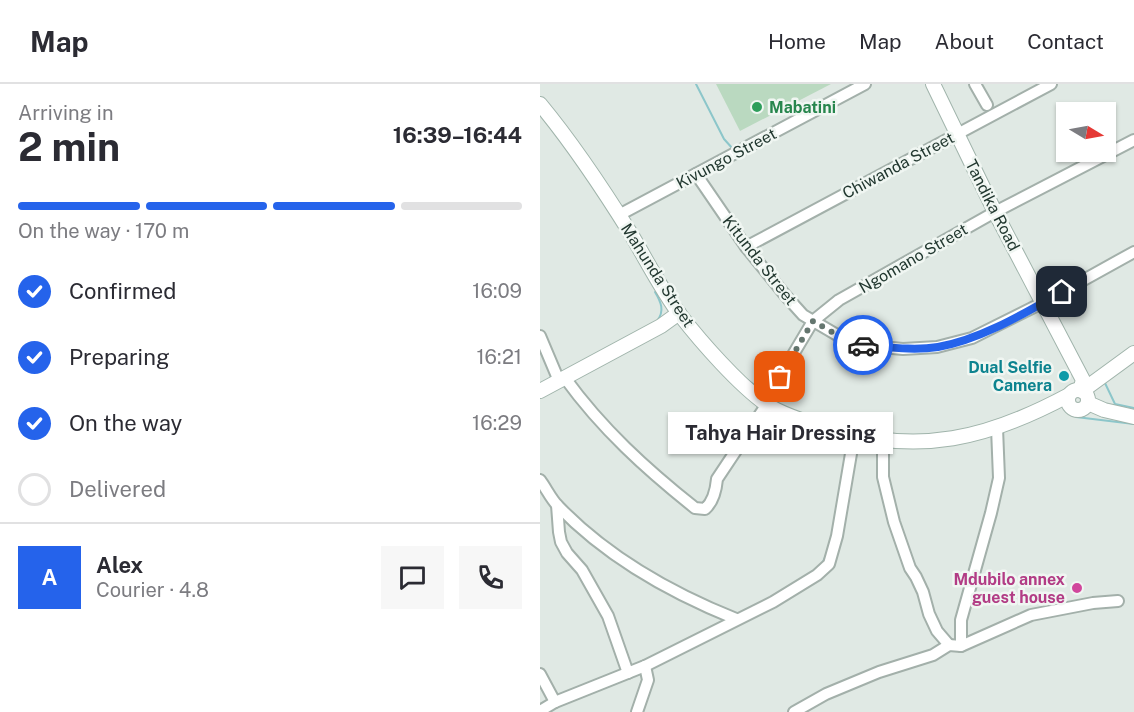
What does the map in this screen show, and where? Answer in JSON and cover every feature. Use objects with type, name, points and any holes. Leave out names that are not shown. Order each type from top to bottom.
[{"type":"street","name":"Kivungo Street","points":[[619,214],[865,84]]},
{"type":"street","name":"Tandika Road","points":[[933,84],[995,212],[1083,380],[1082,392]]},
{"type":"street","points":[[975,84],[987,105]]},
{"type":"street","name":"Chiwanda Street","points":[[746,247],[1051,84]]},
{"type":"street","name":"Mahunda Street","points":[[540,104],[562,130],[619,214],[679,313],[725,365],[767,404],[815,425],[854,436],[883,440],[947,440],[997,428],[1082,392]]},
{"type":"street","name":"Ngomano Street","points":[[562,379],[603,426],[639,462],[695,508],[705,509],[709,506],[717,488],[717,479],[767,404],[769,395],[813,321],[840,300],[995,212],[1134,140]]},
{"type":"street","name":"Kitunda Street","points":[[696,174],[746,247],[803,315],[849,342],[860,345],[903,349],[937,347],[972,338],[1044,303],[1134,252]]},
{"type":"street","points":[[540,391],[661,326],[679,313]]},
{"type":"street","points":[[540,336],[562,379]]},
{"type":"street","points":[[1082,392],[1134,353]]},
{"type":"street","points":[[1045,408],[1082,409],[1082,392]]},
{"type":"street","points":[[1082,392],[1104,410],[1134,417]]},
{"type":"street","points":[[955,645],[999,478],[997,428]]},
{"type":"street","points":[[540,674],[546,709],[645,666],[773,602],[817,575],[829,564],[837,536],[854,436]]},
{"type":"street","points":[[883,440],[883,477],[894,522],[910,568],[923,592],[928,614],[937,631],[955,645]]},
{"type":"street","points":[[540,480],[557,505],[597,542],[620,559],[736,619]]},
{"type":"street","points":[[557,505],[561,542],[567,553],[582,570],[608,616],[628,673]]},
{"type":"street","points":[[794,712],[826,694],[879,672],[933,655],[1032,615],[1093,603],[1118,601]]},
{"type":"street","points":[[637,712],[648,680],[645,666]]},
{"type":"green space","name":"Mabatini","points":[[716,84],[831,84],[740,131]]},
{"type":"waterway","points":[[696,84],[724,139],[733,149]]},
{"type":"waterway","points":[[655,292],[661,306],[661,314],[657,321]]},
{"type":"waterway","points":[[746,379],[766,393]]},
{"type":"waterway","points":[[1104,381],[1115,404],[1134,408]]},
{"type":"waterway","points":[[1076,417],[1134,424]]},
{"type":"waterway","points":[[822,564],[827,553]]},
{"type":"way so far","points":[[780,377],[813,321],[849,342],[863,345]]},
{"type":"place","name":"Mabatini","points":[[757,107]]},
{"type":"place","name":"Dual Selfie Camera","points":[[1064,376]]},
{"type":"place","name":"Tahya Hair Dressing","points":[[780,377]]},
{"type":"place","name":"Mdubilo annex guest house","points":[[1077,588]]},
{"type":"route","points":[[863,345],[903,349],[937,347],[972,338],[1062,292]]}]
